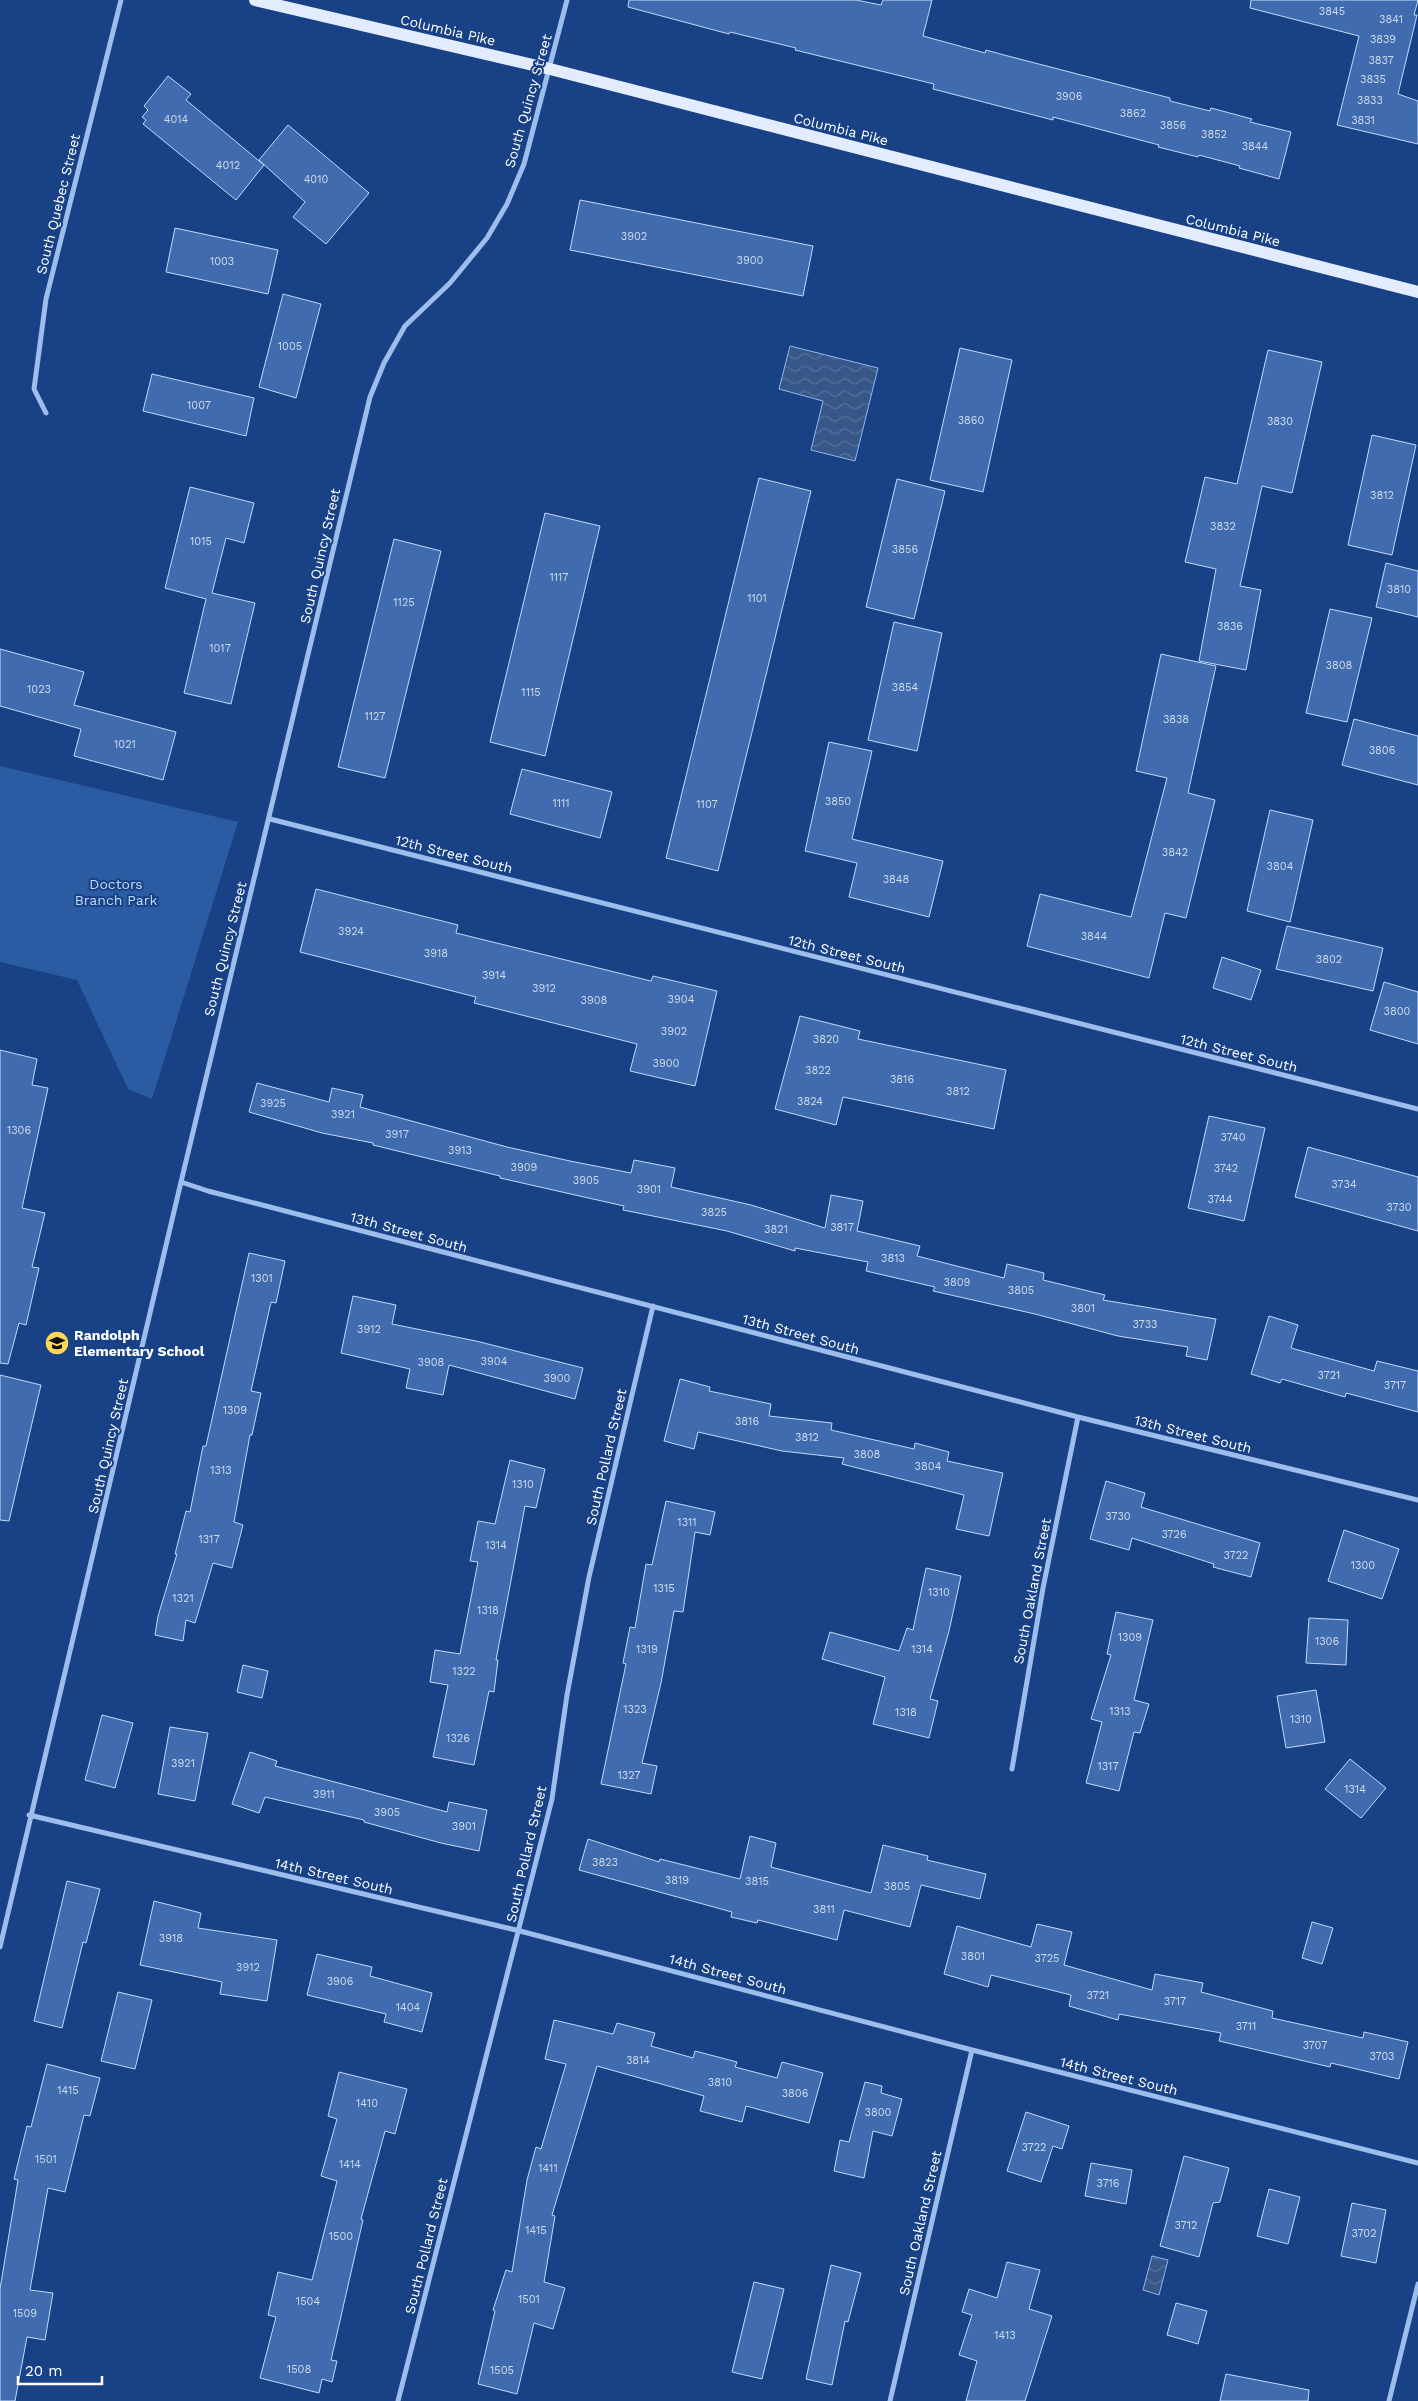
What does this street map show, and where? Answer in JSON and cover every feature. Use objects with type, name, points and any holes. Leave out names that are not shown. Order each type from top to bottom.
[{"type":"main road","name":"Columbia Pike","points":[[255,0],[550,69],[1418,292]]},
{"type":"street","name":"South Quebec Street","points":[[46,414],[34,389],[46,299],[122,0]]},
{"type":"street","name":"South Quincy Street","points":[[0,1947],[181,1182],[370,398],[384,363],[405,326],[456,275],[487,238],[507,204],[524,164],[567,0]]},
{"type":"street","name":"12th Street South","points":[[270,819],[1418,1110]]},
{"type":"street","name":"13th Street South","points":[[181,1182],[208,1191],[1078,1417],[1418,1500]]},
{"type":"street","name":"South Pollard Street","points":[[398,2401],[520,1931],[552,1799],[567,1695],[589,1576],[653,1306]]},
{"type":"street","name":"South Oakland Street","points":[[1012,1769],[1043,1588],[1078,1417]]},
{"type":"street","name":"14th Street South","points":[[30,1815],[520,1931],[972,2050],[1418,2163]]},
{"type":"street","name":"South Oakland Street","points":[[890,2401],[972,2050]]},
{"type":"street","points":[[1389,2401],[1418,2284]]},
{"type":"green space","name":"Doctors Branch Park","points":[[0,766],[238,822],[152,1099],[128,1089],[77,980],[0,962]]},
{"type":"water","points":[[790,346],[878,368],[855,461],[811,450],[823,401],[779,389]]},
{"type":"water","points":[[1152,2256],[1168,2260],[1159,2295],[1143,2290]]},
{"type":"building","points":[[629,0],[856,0],[881,5],[883,0],[932,0],[923,36],[985,53],[986,50],[1170,98],[1170,101],[1210,111],[1211,108],[1252,119],[1250,122],[1291,132],[1279,179],[1239,168],[1240,166],[1158,147],[1159,145],[1053,117],[1053,120],[933,89],[934,84],[795,50],[796,48],[730,32],[729,34],[628,7]]},
{"type":"building","points":[[1251,0],[1418,0],[1414,15],[1417,15],[1398,94],[1418,101],[1418,144],[1337,125],[1359,36],[1250,8]]},
{"type":"building","points":[[168,76],[191,94],[186,100],[264,165],[236,200],[143,124],[146,120],[142,117],[148,110],[144,106]]},
{"type":"building","points":[[288,125],[369,193],[326,244],[293,217],[305,202],[259,160]]},
{"type":"building","points":[[580,200],[813,246],[803,296],[570,250]]},
{"type":"building","points":[[175,228],[278,250],[268,294],[166,272]]},
{"type":"building","points":[[283,294],[321,304],[296,398],[259,387]]},
{"type":"building","points":[[960,348],[1012,360],[983,492],[930,480]]},
{"type":"building","points":[[1268,350],[1322,362],[1292,493],[1262,486],[1240,586],[1261,590],[1246,670],[1199,661],[1216,569],[1185,562],[1205,477],[1237,484]]},
{"type":"building","points":[[152,374],[254,398],[246,436],[143,411]]},
{"type":"building","points":[[1372,435],[1416,445],[1392,555],[1348,545]]},
{"type":"building","points":[[759,478],[811,491],[718,871],[666,858]]},
{"type":"building","points":[[897,479],[945,491],[914,619],[866,607]]},
{"type":"building","points":[[190,487],[254,503],[244,543],[226,538],[212,593],[255,603],[231,704],[184,693],[206,599],[165,588]]},
{"type":"building","points":[[545,513],[600,526],[545,756],[490,742]]},
{"type":"building","points":[[394,539],[441,551],[385,778],[338,767]]},
{"type":"building","points":[[1386,563],[1418,571],[1418,617],[1376,607]]},
{"type":"building","points":[[1330,609],[1372,618],[1347,722],[1306,713]]},
{"type":"building","points":[[894,622],[942,633],[917,751],[868,740]]},
{"type":"building","points":[[0,649],[84,672],[74,705],[176,732],[163,780],[74,756],[81,729],[0,706]]},
{"type":"building","points":[[1161,654],[1216,666],[1188,793],[1215,800],[1186,918],[1165,913],[1149,978],[1027,946],[1040,894],[1131,917],[1167,778],[1136,771]]},
{"type":"building","points":[[1354,719],[1418,736],[1418,785],[1342,765]]},
{"type":"building","points":[[829,742],[872,751],[852,839],[943,861],[929,917],[849,897],[857,863],[805,851]]},
{"type":"building","points":[[522,769],[612,792],[600,838],[510,814]]},
{"type":"building","points":[[1270,810],[1313,820],[1290,922],[1247,911]]},
{"type":"building","points":[[316,889],[458,925],[456,933],[651,981],[653,976],[717,991],[695,1086],[630,1071],[637,1044],[474,1003],[476,997],[300,952]]},
{"type":"building","points":[[1287,926],[1383,948],[1373,991],[1276,969]]},
{"type":"building","points":[[1222,957],[1261,970],[1251,1000],[1213,988]]},
{"type":"building","points":[[1384,982],[1418,992],[1418,1044],[1370,1030]]},
{"type":"building","points":[[800,1016],[860,1031],[858,1039],[1006,1070],[994,1129],[843,1097],[836,1125],[775,1109]]},
{"type":"building","points":[[0,1050],[37,1059],[32,1085],[48,1088],[22,1208],[45,1213],[32,1267],[39,1268],[26,1325],[19,1323],[8,1364],[0,1363]]},
{"type":"building","points":[[257,1083],[329,1102],[332,1088],[363,1095],[360,1107],[507,1147],[570,1161],[631,1173],[634,1160],[675,1168],[671,1187],[751,1205],[825,1228],[831,1195],[863,1201],[857,1231],[920,1246],[917,1256],[1004,1278],[1007,1264],[1044,1273],[1043,1280],[1105,1295],[1103,1300],[1216,1319],[1207,1360],[1186,1356],[1188,1347],[1118,1336],[1035,1314],[933,1291],[935,1287],[866,1271],[868,1262],[795,1248],[795,1251],[727,1231],[623,1210],[624,1206],[500,1178],[500,1176],[373,1145],[373,1143],[322,1133],[249,1112]]},
{"type":"building","points":[[1209,1116],[1265,1128],[1244,1221],[1188,1208]]},
{"type":"building","points":[[1308,1147],[1418,1177],[1418,1231],[1295,1197]]},
{"type":"building","points":[[249,1253],[285,1261],[276,1303],[271,1302],[251,1391],[261,1393],[252,1435],[250,1435],[234,1522],[243,1525],[232,1568],[213,1563],[195,1623],[186,1620],[183,1641],[155,1635],[158,1616],[177,1554],[175,1554],[186,1511],[190,1512],[203,1446],[206,1446]]},
{"type":"building","points":[[353,1296],[396,1305],[392,1324],[476,1341],[583,1368],[575,1399],[449,1365],[443,1395],[406,1388],[410,1369],[341,1353]]},
{"type":"building","points":[[1269,1316],[1298,1325],[1291,1348],[1374,1371],[1377,1361],[1418,1371],[1418,1412],[1346,1393],[1345,1397],[1282,1379],[1280,1383],[1251,1374]]},
{"type":"building","points":[[0,1375],[41,1385],[9,1521],[0,1520]]},
{"type":"building","points":[[680,1379],[710,1387],[709,1391],[771,1404],[769,1416],[832,1423],[831,1430],[914,1449],[915,1443],[949,1452],[947,1461],[1003,1473],[989,1536],[956,1529],[964,1495],[842,1464],[844,1458],[782,1451],[698,1432],[694,1449],[664,1441]]},
{"type":"building","points":[[510,1460],[545,1469],[536,1508],[525,1506],[496,1660],[498,1660],[494,1692],[489,1691],[474,1765],[433,1757],[448,1685],[430,1682],[435,1650],[460,1654],[478,1562],[470,1561],[478,1521],[495,1524]]},
{"type":"building","points":[[1106,1481],[1145,1493],[1141,1507],[1260,1543],[1251,1577],[1213,1567],[1214,1564],[1132,1538],[1129,1550],[1090,1539]]},
{"type":"building","points":[[666,1501],[715,1512],[710,1535],[695,1532],[683,1612],[674,1611],[661,1683],[642,1763],[657,1766],[651,1794],[601,1784],[626,1664],[623,1663],[630,1627],[635,1628],[646,1564],[652,1565]]},
{"type":"building","points":[[1344,1530],[1399,1549],[1382,1599],[1328,1581]]},
{"type":"building","points":[[926,1568],[961,1576],[949,1631],[930,1699],[938,1701],[929,1738],[873,1724],[885,1677],[822,1659],[830,1632],[899,1651],[907,1628],[913,1630]]},
{"type":"building","points":[[1116,1612],[1153,1620],[1134,1700],[1149,1704],[1140,1733],[1134,1732],[1119,1791],[1086,1783],[1102,1722],[1091,1719],[1111,1655],[1107,1654]]},
{"type":"building","points":[[1309,1618],[1348,1620],[1346,1665],[1306,1663]]},
{"type":"building","points":[[243,1665],[268,1671],[262,1698],[237,1692]]},
{"type":"building","points":[[1316,1690],[1325,1742],[1286,1748],[1277,1696]]},
{"type":"building","points":[[102,1715],[133,1723],[115,1788],[85,1780]]},
{"type":"building","points":[[170,1727],[208,1733],[195,1801],[158,1794]]},
{"type":"building","points":[[250,1752],[277,1761],[275,1766],[447,1812],[449,1802],[487,1810],[479,1851],[441,1843],[364,1822],[364,1820],[265,1797],[259,1813],[232,1804]]},
{"type":"building","points":[[1350,1759],[1386,1788],[1361,1818],[1325,1789]]},
{"type":"building","points":[[750,1836],[776,1843],[771,1867],[871,1893],[883,1845],[928,1856],[927,1860],[986,1874],[980,1899],[921,1885],[910,1927],[844,1910],[837,1940],[758,1920],[757,1923],[731,1917],[732,1912],[579,1870],[588,1839],[659,1862],[660,1859],[740,1879]]},
{"type":"building","points":[[67,1881],[100,1889],[86,1943],[83,1942],[62,2028],[34,2021]]},
{"type":"building","points":[[154,1901],[201,1913],[198,1928],[277,1940],[267,2001],[220,1994],[222,1982],[140,1965]]},
{"type":"building","points":[[1312,1922],[1333,1928],[1322,1964],[1302,1958]]},
{"type":"building","points":[[1037,1924],[1072,1932],[1064,1965],[1152,1990],[1155,1974],[1203,1983],[1201,1992],[1273,2011],[1272,2018],[1363,2038],[1364,2032],[1408,2042],[1399,2079],[1331,2063],[1330,2067],[1219,2041],[1221,2033],[1119,2014],[1118,2020],[1069,2006],[1071,1995],[991,1975],[988,1987],[944,1974],[957,1926],[1031,1947]]},
{"type":"building","points":[[317,1954],[372,1967],[370,1976],[432,1993],[422,2032],[384,2022],[386,2014],[307,1995]]},
{"type":"building","points":[[118,1992],[152,2000],[135,2069],[101,2061]]},
{"type":"building","points":[[554,2020],[613,2034],[617,2023],[655,2033],[651,2046],[693,2058],[695,2051],[737,2062],[735,2067],[777,2078],[782,2062],[823,2073],[809,2123],[746,2106],[742,2122],[700,2111],[704,2096],[597,2066],[552,2215],[555,2216],[544,2282],[565,2288],[553,2329],[534,2323],[517,2394],[478,2384],[495,2311],[493,2310],[506,2270],[512,2272],[527,2180],[536,2147],[541,2149],[566,2064],[545,2059]]},
{"type":"building","points":[[47,2064],[100,2078],[90,2116],[84,2115],[65,2192],[48,2188],[30,2290],[53,2293],[45,2340],[27,2337],[15,2401],[0,2401],[0,2289],[18,2180],[14,2179],[27,2126],[31,2127]]},
{"type":"building","points":[[339,2072],[407,2089],[395,2134],[385,2131],[361,2219],[363,2220],[331,2360],[337,2361],[332,2382],[322,2379],[319,2393],[260,2378],[276,2317],[268,2315],[278,2272],[312,2280],[337,2181],[321,2176],[337,2119],[328,2116]]},
{"type":"building","points":[[865,2082],[882,2086],[881,2093],[902,2099],[892,2136],[873,2131],[864,2178],[834,2171],[840,2140],[849,2142]]},
{"type":"building","points":[[1026,2112],[1069,2126],[1062,2149],[1053,2146],[1041,2182],[1007,2171]]},
{"type":"building","points":[[1184,2156],[1229,2168],[1220,2202],[1213,2203],[1199,2257],[1160,2246]]},
{"type":"building","points":[[1091,2163],[1132,2170],[1126,2204],[1085,2196]]},
{"type":"building","points":[[1269,2189],[1300,2197],[1288,2244],[1257,2236]]},
{"type":"building","points":[[1352,2203],[1386,2210],[1376,2263],[1341,2256]]},
{"type":"building","points":[[1007,2262],[1040,2270],[1029,2309],[1052,2316],[1025,2401],[966,2401],[977,2361],[959,2355],[972,2315],[962,2312],[969,2289],[997,2298]]},
{"type":"building","points":[[831,2265],[861,2273],[848,2322],[845,2321],[832,2385],[806,2379]]},
{"type":"building","points":[[754,2282],[784,2289],[762,2379],[732,2372]]},
{"type":"building","points":[[1176,2303],[1207,2311],[1198,2344],[1167,2335]]},
{"type":"building","points":[[1226,2374],[1309,2390],[1308,2401],[1220,2401]]},
{"type":"place","name":"Randolph Elementary School","points":[[57,1343]]}]
